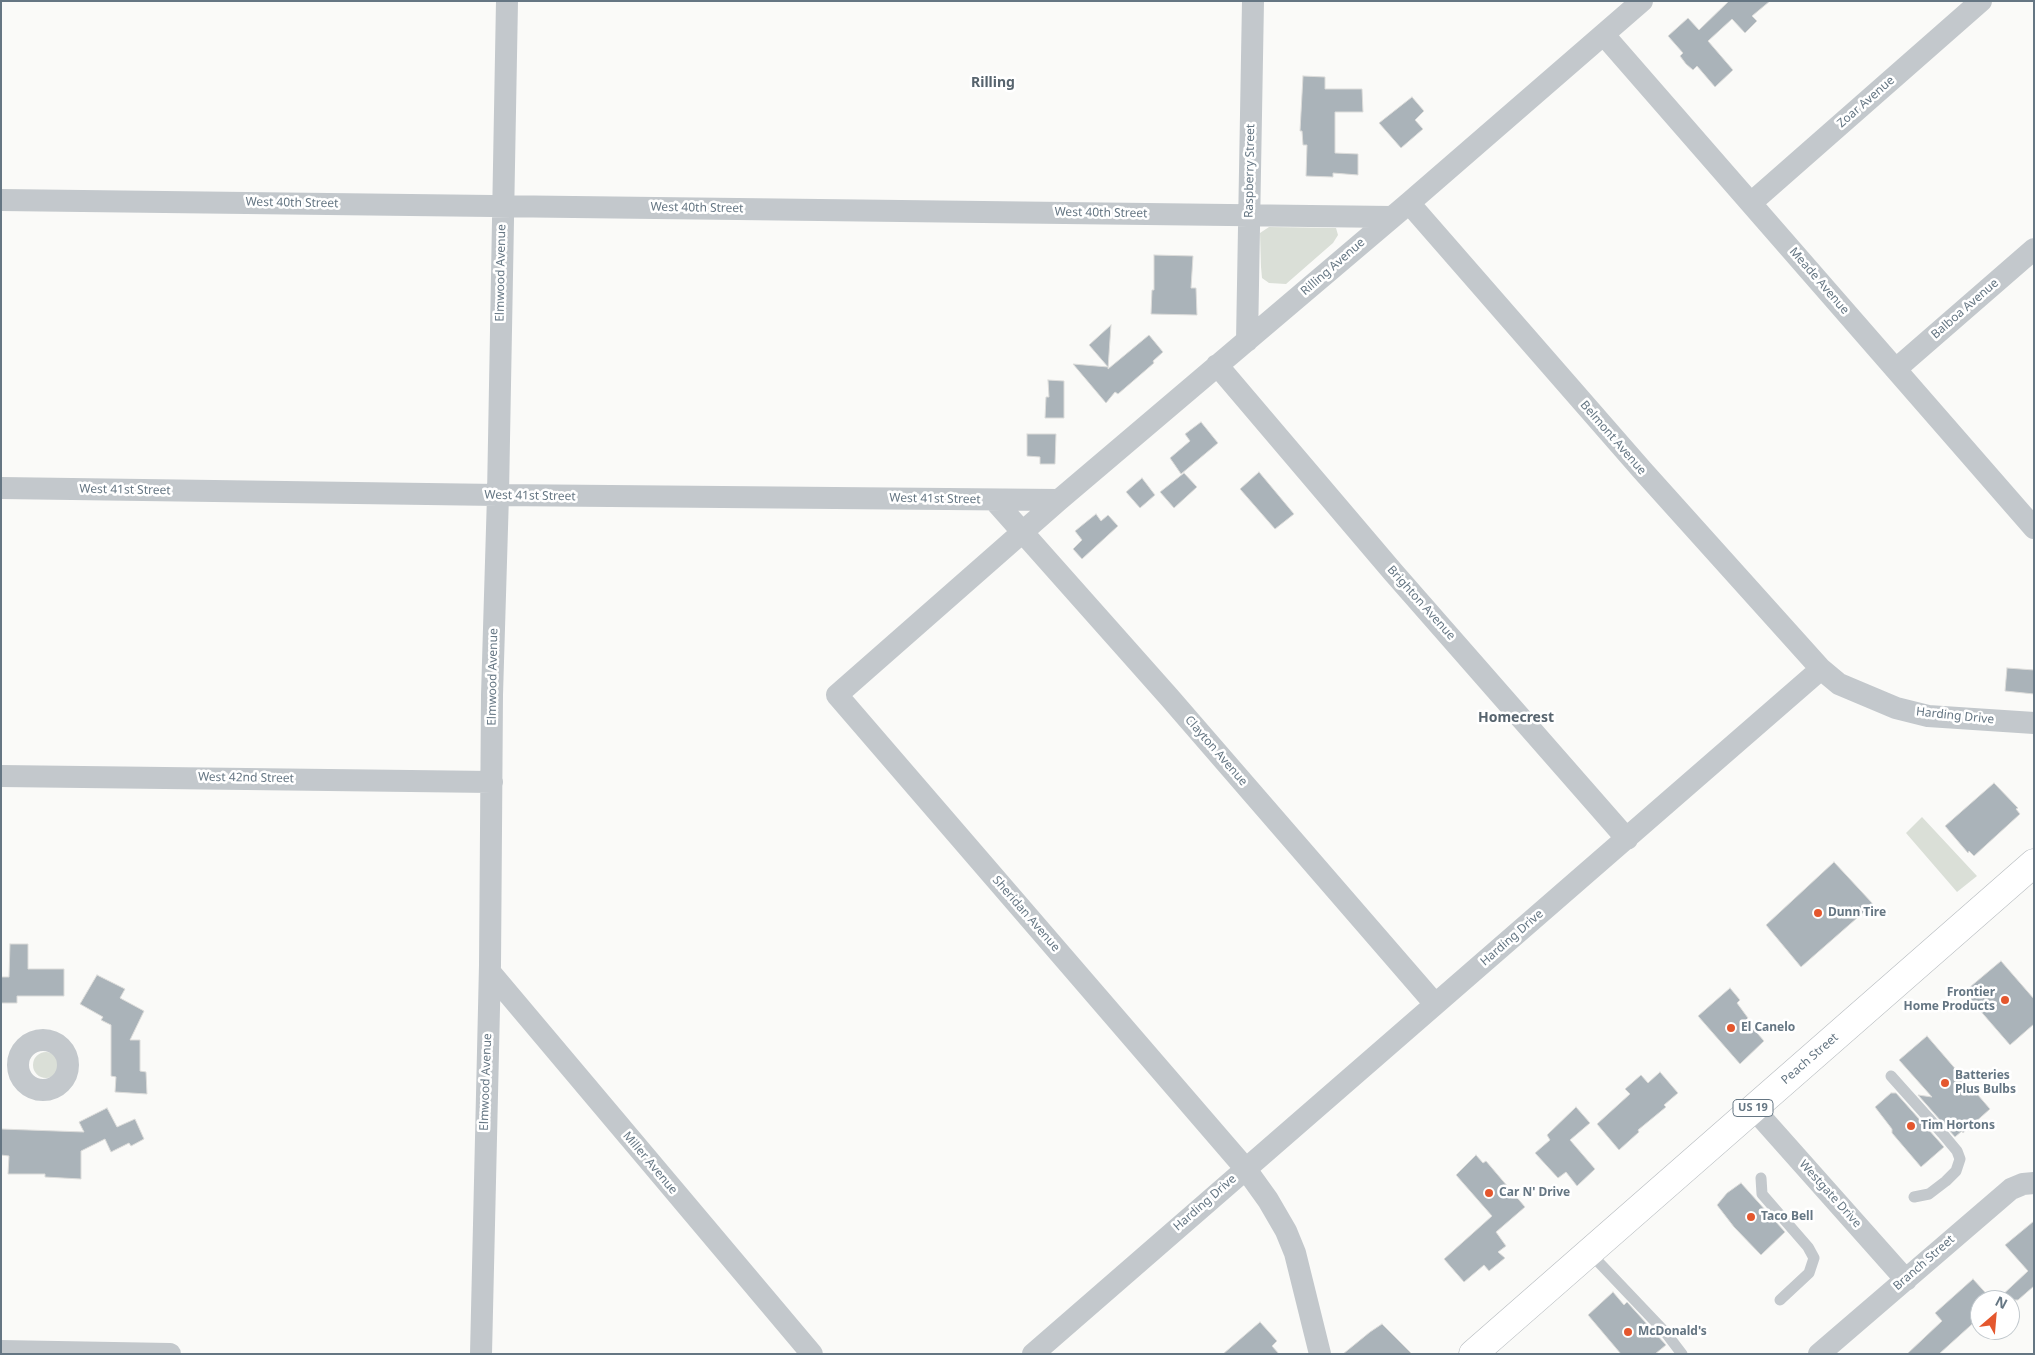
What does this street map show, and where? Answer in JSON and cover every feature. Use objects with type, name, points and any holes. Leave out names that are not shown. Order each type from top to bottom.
[{"type":"main road","name":"Peach Street","points":[[1473,1354],[1754,1108],[2032,869]]},
{"type":"street","name":"Elmwood Avenue","points":[[481,1354],[490,972],[507,1]]},
{"type":"street","name":"Raspberry Street","points":[[1247,341],[1253,1]]},
{"type":"street","name":"Rilling Avenue","points":[[1023,531],[1642,1]]},
{"type":"street","name":"Zoar Avenue","points":[[1751,203],[1981,1]]},
{"type":"street","name":"Meade Avenue","points":[[1604,35],[2034,528]]},
{"type":"street","name":"West 40th Street","points":[[1,200],[1249,215],[1400,210]]},
{"type":"street","name":"Belmont Avenue","points":[[1400,210],[1642,470],[1821,669]]},
{"type":"street","name":"Balboa Avenue","points":[[1896,368],[2034,249]]},
{"type":"street","name":"Brighton Avenue","points":[[1217,366],[1627,839]]},
{"type":"street","name":"West 41st Street","points":[[1,488],[1058,500]]},
{"type":"street","name":"Clayton Avenue","points":[[994,500],[1170,697],[1435,1004]]},
{"type":"street","name":"Sheridan Avenue","points":[[1023,531],[837,695],[1245,1168],[1268,1200],[1286,1231],[1295,1254],[1320,1354]]},
{"type":"street","name":"Harding Drive","points":[[1033,1354],[1821,669],[1839,684],[1896,708],[1928,716],[2034,723]]},
{"type":"street","name":"West 42nd Street","points":[[1,776],[492,782]]},
{"type":"street","name":"Miller Avenue","points":[[490,972],[812,1354]]},
{"type":"street","name":"Westgate Drive","points":[[1754,1108],[1906,1280]]},
{"type":"street","name":"Branch Street","points":[[1819,1354],[2011,1189],[2023,1184],[2034,1183]]},
{"type":"street","points":[[1,1351],[170,1354]]},
{"type":"lane","points":[[1890,1076],[1942,1133],[1957,1151],[1960,1159],[1956,1171],[1946,1181],[1928,1194],[1914,1197]]},
{"type":"lane","points":[[1761,1178],[1762,1194],[1808,1247],[1814,1258],[1808,1273],[1780,1300]]},
{"type":"lane","points":[[1589,1252],[1666,1333],[1682,1354]]},
{"type":"shaded area","points":[[1269,227],[1336,228],[1338,235],[1333,243],[1286,284],[1269,283],[1262,278],[1260,233]]},
{"type":"shaded area","points":[[1922,817],[1977,876],[1957,892],[1906,833]]},
{"type":"shaded area","points":[[46,1052],[55,1056],[59,1065],[55,1074],[46,1078],[37,1074],[33,1065],[37,1056]]},
{"type":"building","points":[[1729,1],[1770,1],[1752,16],[1757,21],[1745,33],[1732,19],[1708,41],[1733,70],[1715,87],[1697,66],[1693,70],[1686,64],[1680,56],[1683,53],[1668,36],[1688,18],[1699,30]]},
{"type":"building","points":[[1303,76],[1325,77],[1325,89],[1362,89],[1363,112],[1335,112],[1335,153],[1358,154],[1358,175],[1333,173],[1333,177],[1306,176],[1307,145],[1303,145],[1302,131],[1300,131]]},
{"type":"building","points":[[1412,97],[1424,111],[1415,120],[1423,129],[1401,148],[1379,123]]},
{"type":"building","points":[[1154,255],[1193,256],[1191,288],[1196,288],[1197,315],[1151,314],[1152,290],[1154,290]]},
{"type":"building","points":[[1111,325],[1108,369],[1149,335],[1163,352],[1153,361],[1154,363],[1118,394],[1115,392],[1106,403],[1073,364],[1108,367],[1089,345]]},
{"type":"building","points":[[1048,380],[1064,381],[1064,418],[1045,418],[1046,397],[1049,397]]},
{"type":"building","points":[[1201,422],[1218,443],[1181,474],[1170,458],[1190,441],[1185,434]]},
{"type":"building","points":[[1027,434],[1056,434],[1055,464],[1040,464],[1040,457],[1027,456]]},
{"type":"building","points":[[1259,472],[1294,514],[1275,529],[1240,489]]},
{"type":"building","points":[[1184,473],[1197,487],[1174,508],[1160,492]]},
{"type":"building","points":[[1142,478],[1155,495],[1140,508],[1126,492]]},
{"type":"building","points":[[1096,514],[1101,521],[1108,515],[1118,526],[1082,559],[1073,549],[1082,540],[1075,531]]},
{"type":"building","points":[[2007,668],[2034,670],[2034,694],[2005,691]]},
{"type":"building","points":[[1994,783],[2018,808],[2016,809],[2020,814],[1974,856],[1969,851],[1968,853],[1945,826]]},
{"type":"building","points":[[1834,862],[1873,904],[1801,967],[1766,925]]},
{"type":"building","points":[[10,944],[28,944],[28,969],[64,969],[64,996],[17,996],[17,1003],[1,1003],[1,977],[9,977]]},
{"type":"building","points":[[2001,961],[2034,999],[2034,1024],[2010,1045],[1964,992]]},
{"type":"building","points":[[97,975],[125,989],[120,998],[144,1011],[130,1040],[140,1040],[140,1071],[146,1072],[147,1094],[115,1092],[116,1077],[111,1076],[111,1025],[101,1020],[103,1017],[80,1004]]},
{"type":"building","name":"El Canelo","points":[[1730,988],[1740,1000],[1737,1003],[1748,1018],[1746,1020],[1764,1041],[1740,1064],[1698,1016]]},
{"type":"building","points":[[1927,1036],[1990,1109],[1963,1133],[1962,1131],[1955,1137],[1918,1095],[1932,1097],[1899,1060]]},
{"type":"building","points":[[1660,1072],[1678,1093],[1664,1105],[1666,1107],[1638,1130],[1639,1132],[1619,1150],[1597,1124],[1630,1094],[1625,1089],[1641,1075],[1648,1083]]},
{"type":"building","points":[[1891,1093],[1896,1093],[1944,1147],[1921,1167],[1892,1133],[1892,1129],[1875,1107]]},
{"type":"building","points":[[1576,1107],[1590,1123],[1570,1140],[1595,1169],[1577,1186],[1566,1172],[1558,1178],[1535,1153],[1550,1140],[1547,1135]]},
{"type":"building","points":[[107,1108],[117,1127],[135,1119],[144,1139],[131,1146],[129,1143],[111,1152],[105,1139],[81,1151],[81,1179],[45,1177],[45,1174],[8,1174],[9,1156],[1,1155],[1,1129],[84,1132],[79,1122]]},
{"type":"building","points":[[1476,1155],[1483,1163],[1486,1161],[1525,1207],[1496,1232],[1506,1246],[1498,1252],[1505,1258],[1489,1271],[1484,1265],[1464,1282],[1444,1259],[1492,1216],[1456,1175]]},
{"type":"building","points":[[1741,1183],[1785,1232],[1761,1255],[1734,1227],[1717,1205],[1727,1193]]},
{"type":"building","points":[[2034,1221],[2034,1286],[2020,1298],[2020,1290],[2008,1290],[2028,1271],[2005,1245]]},
{"type":"building","points":[[1973,1279],[1983,1290],[1970,1290],[1970,1326],[1939,1354],[1907,1354],[1942,1321],[1935,1313]]},
{"type":"building","points":[[1613,1292],[1624,1305],[1627,1302],[1666,1345],[1655,1354],[1621,1354],[1588,1315]]},
{"type":"building","points":[[1260,1322],[1277,1341],[1272,1346],[1279,1354],[1223,1354]]},
{"type":"building","points":[[1382,1324],[1412,1354],[1343,1354],[1370,1332]]},
{"type":"place","name":"Dunn Tire","points":[[1818,913]]},
{"type":"place","name":"Frontier Home Products","points":[[2005,1000]]},
{"type":"place","name":"El Canelo","points":[[1731,1028]]},
{"type":"place","name":"Batteries Plus Bulbs","points":[[1945,1083]]},
{"type":"place","name":"Tim Hortons","points":[[1911,1126]]},
{"type":"place","name":"Car N' Drive","points":[[1489,1193]]},
{"type":"place","name":"Taco Bell","points":[[1751,1217]]},
{"type":"place","name":"McDonald's","points":[[1628,1332]]},
{"type":"district","name":"Rilling","points":[[993,83]]},
{"type":"district","name":"Homecrest","points":[[1516,718]]}]
